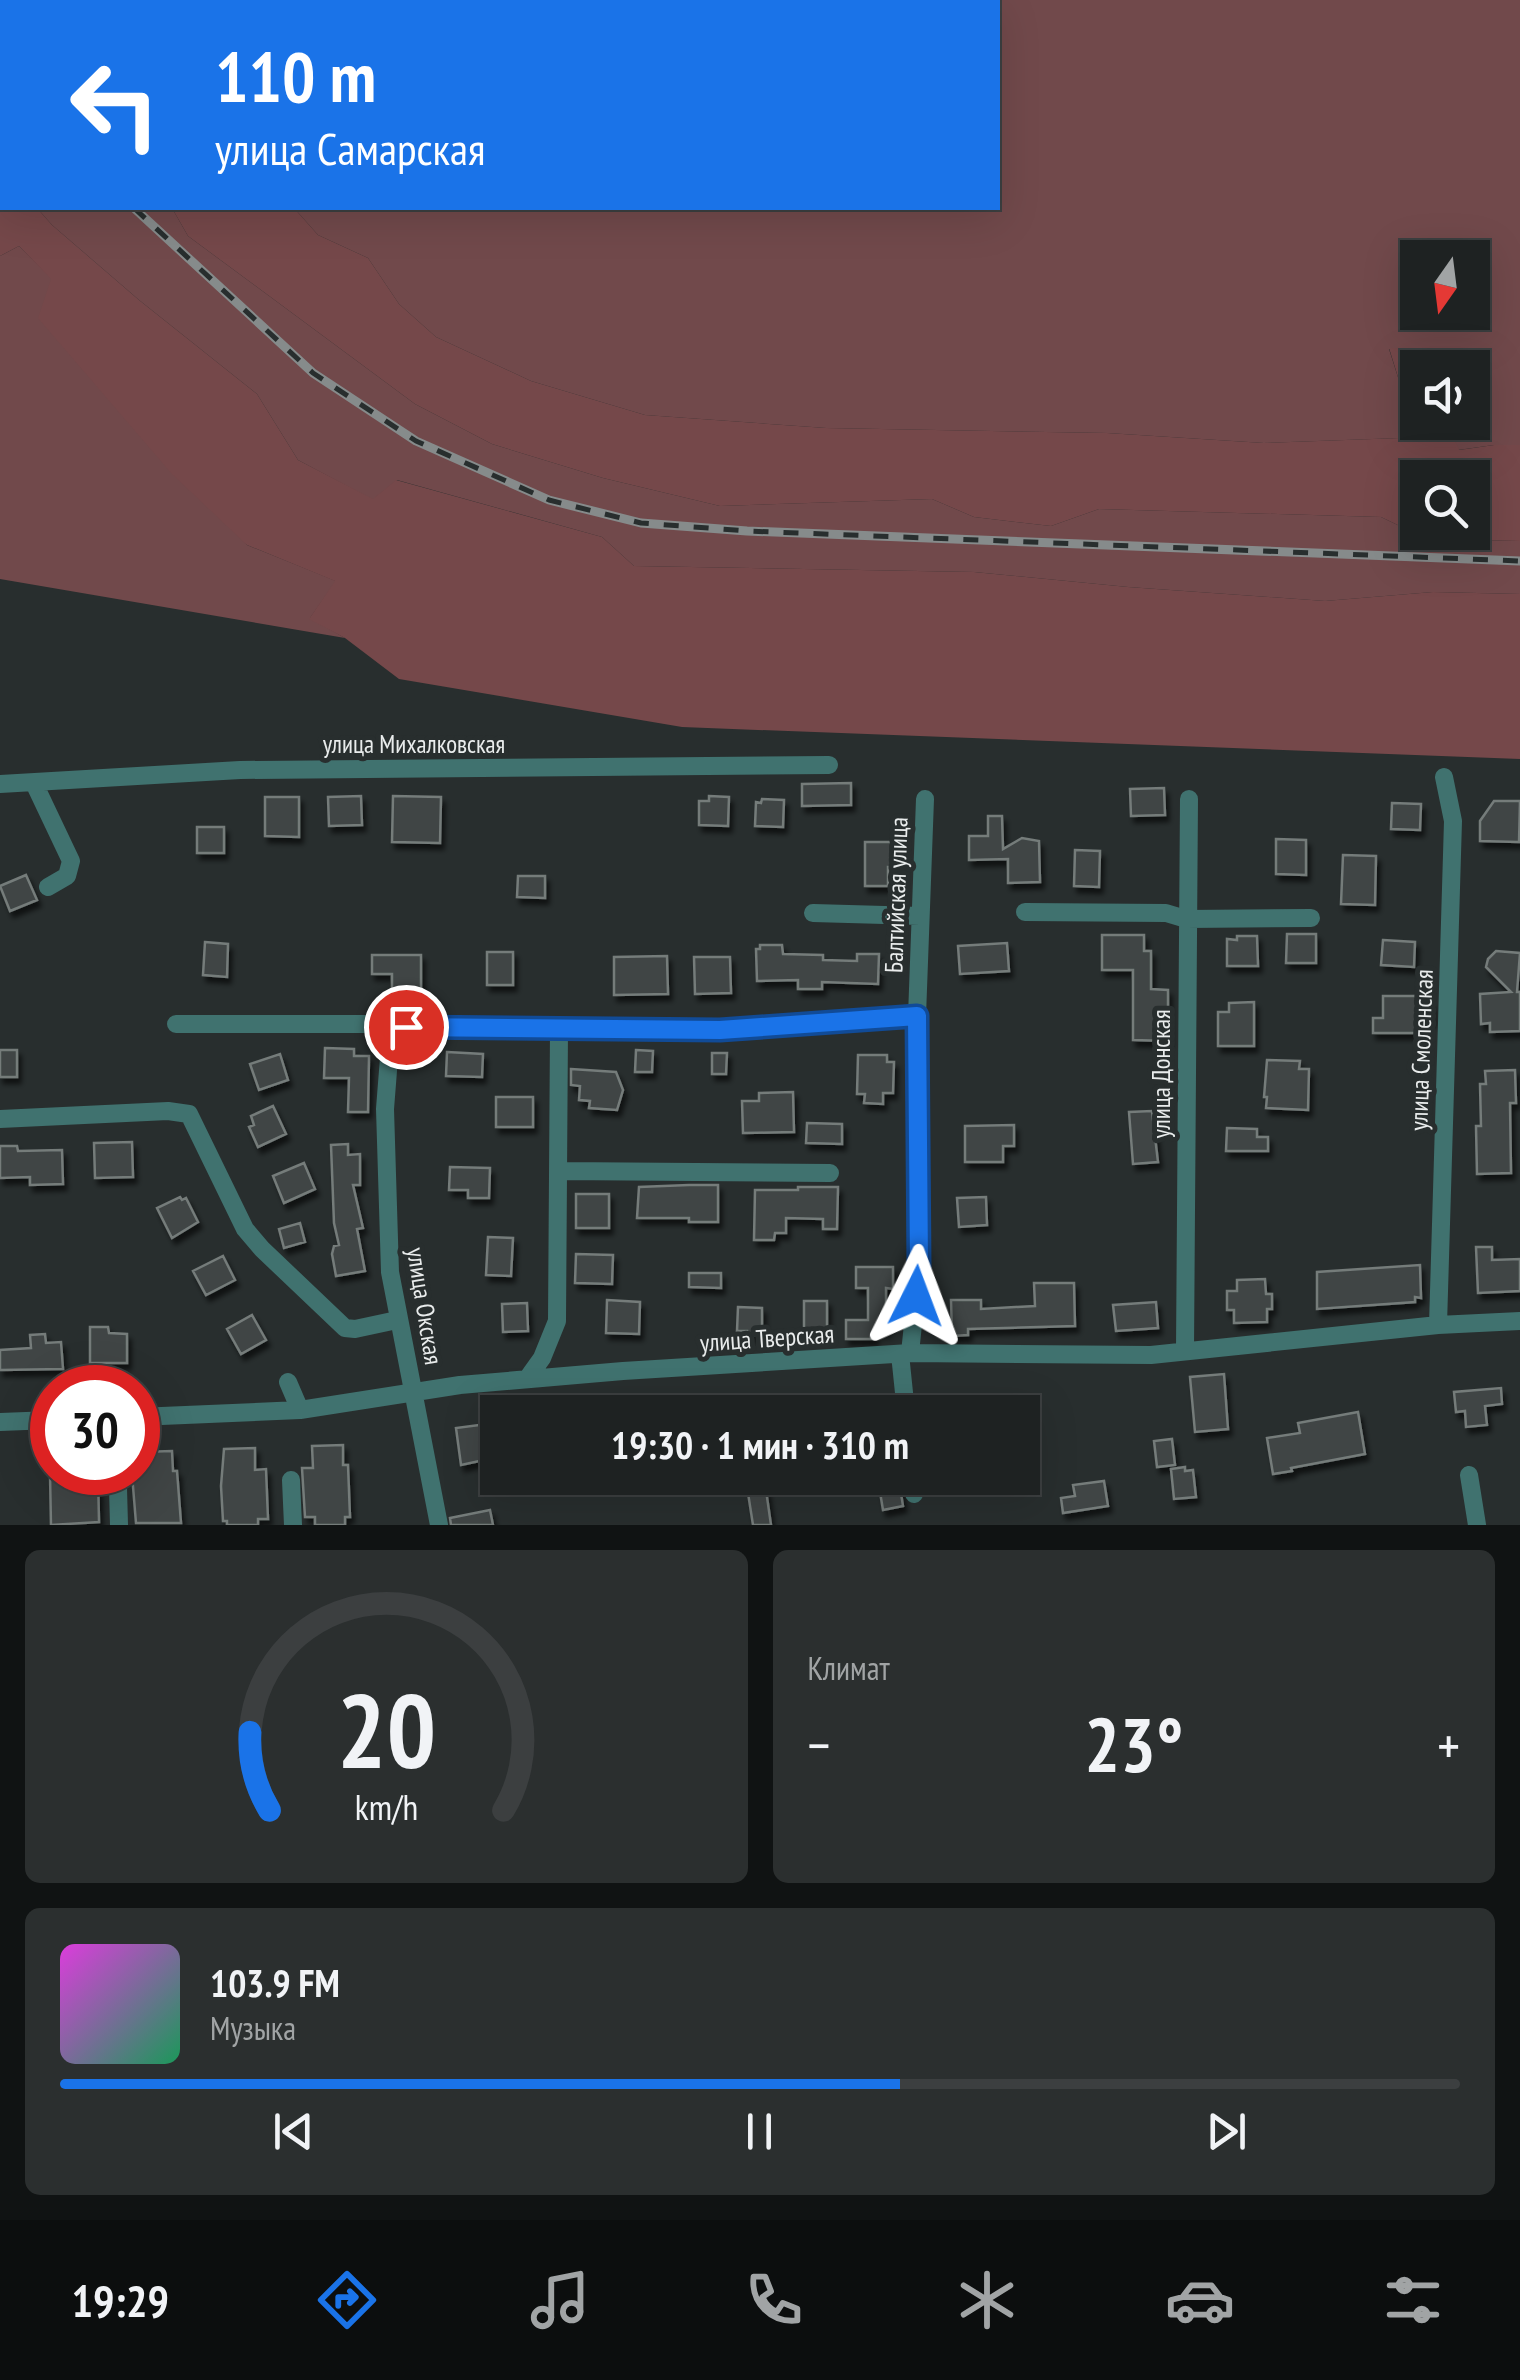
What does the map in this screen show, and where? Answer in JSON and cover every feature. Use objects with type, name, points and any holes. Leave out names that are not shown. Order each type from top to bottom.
[{"type":"street","name":"улица Михалковская","points":[[0,784],[240,770],[829,766]]},
{"type":"street","name":"улица Смоленская","points":[[1438,1325],[1453,821],[1444,777]]},
{"type":"street","points":[[34,783],[71,861],[67,876],[48,887]]},
{"type":"street","name":"Балтийская улица","points":[[906,1395],[905,1354],[919,1266],[917,1016],[925,799]]},
{"type":"street","name":"улица Донская","points":[[1185,1349],[1189,800]]},
{"type":"street","points":[[813,912],[920,916]]},
{"type":"street","points":[[1025,912],[1166,913],[1186,919],[1311,918]]},
{"type":"street","points":[[176,1024],[382,1024],[396,1034],[409,1026],[743,1030],[917,1016]]},
{"type":"street","points":[[527,1378],[542,1358],[557,1321],[559,1030]]},
{"type":"street","name":"улица Окская","points":[[396,1034],[390,1045],[385,1110],[390,1272],[439,1525]]},
{"type":"street","points":[[0,1118],[168,1111],[191,1116],[245,1229],[262,1249],[344,1328],[397,1320]]},
{"type":"street","points":[[559,1171],[830,1172]]},
{"type":"street","name":"улица Тверская","points":[[160,1416],[300,1410],[527,1378],[905,1354],[1151,1355],[1438,1325],[1520,1322]]},
{"type":"street","points":[[288,1382],[300,1410]]},
{"type":"street","points":[[0,1422],[30,1421]]},
{"type":"street","points":[[1469,1475],[1476,1525]]},
{"type":"street","points":[[291,1480],[292,1525]]},
{"type":"street","points":[[118,1495],[119,1525]]},
{"type":"shaded area","points":[[1000,0],[1520,0],[1520,445],[1458,450],[1454,440],[1490,440],[1490,350],[1389,349],[1400,384],[1400,438],[1264,443],[1107,433],[826,428],[645,415],[531,381],[436,337],[399,304],[368,258],[318,235],[296,210],[1000,210]]},
{"type":"shaded area","points":[[0,210],[39,210],[139,300],[257,394],[298,460],[373,499],[396,480],[602,537],[634,566],[974,572],[1325,601],[1433,592],[1520,594],[1520,759],[682,727],[399,679],[345,638],[309,619],[335,581],[247,545],[172,474],[38,318],[51,279],[19,246],[0,256]]},
{"type":"shaded area","points":[[39,210],[173,210],[188,236],[415,404],[492,444],[603,478],[720,506],[932,499],[974,517],[1051,526],[1099,509],[1381,517],[1400,526],[1400,550],[1490,550],[1490,540],[1520,541],[1520,594],[1433,592],[1325,601],[974,572],[634,566],[602,537],[397,480],[373,500],[298,460],[257,394],[139,300]]},
{"type":"shaded area","points":[[173,210],[296,210],[318,235],[368,258],[399,304],[436,337],[531,381],[645,415],[826,428],[1107,433],[1264,443],[1455,440],[1459,450],[1520,445],[1520,541],[1490,540],[1490,460],[1400,460],[1400,526],[1381,517],[1099,509],[1051,526],[974,517],[932,499],[720,506],[603,478],[492,444],[415,404],[188,236]]},
{"type":"shaded area","points":[[19,246],[52,279],[247,545],[336,581],[310,618],[345,638],[0,579],[0,256]]},
{"type":"shaded area","points":[[1389,348],[1425,350],[1400,350],[1400,384]]},
{"type":"building","points":[[851,783],[851,805],[802,806],[802,784]]},
{"type":"building","points":[[1164,788],[1165,815],[1131,816],[1130,789]]},
{"type":"building","points":[[361,796],[362,825],[329,826],[328,797]]},
{"type":"building","points":[[393,796],[441,797],[440,843],[392,842]]},
{"type":"building","points":[[709,796],[729,797],[728,826],[699,825],[699,801],[709,801]]},
{"type":"building","points":[[265,797],[299,797],[299,837],[265,836]]},
{"type":"building","points":[[762,799],[784,800],[783,827],[755,826],[756,802],[761,803]]},
{"type":"building","points":[[1494,801],[1520,801],[1519,842],[1480,841],[1480,821]]},
{"type":"building","points":[[1392,803],[1421,804],[1420,830],[1391,829]]},
{"type":"building","points":[[988,816],[1002,816],[1003,849],[1022,838],[1039,841],[1040,882],[1008,883],[1008,859],[969,860],[969,836],[988,836]]},
{"type":"building","points":[[197,827],[224,827],[224,853],[197,853]]},
{"type":"building","points":[[1276,839],[1306,840],[1306,875],[1276,874]]},
{"type":"building","points":[[865,842],[896,842],[895,867],[888,867],[888,886],[865,886]]},
{"type":"building","points":[[1075,850],[1100,851],[1099,887],[1074,886]]},
{"type":"building","points":[[1343,855],[1376,856],[1375,905],[1341,904]]},
{"type":"building","points":[[26,875],[37,900],[10,911],[0,886]]},
{"type":"building","points":[[518,876],[545,876],[545,898],[517,897]]},
{"type":"building","points":[[1287,934],[1316,934],[1316,963],[1286,963]]},
{"type":"building","points":[[1102,935],[1144,935],[1144,951],[1151,951],[1151,989],[1168,990],[1168,1041],[1133,1040],[1133,970],[1102,970]]},
{"type":"building","points":[[1237,936],[1257,936],[1258,966],[1227,966],[1227,939],[1237,940]]},
{"type":"building","points":[[1383,940],[1415,942],[1414,967],[1381,965]]},
{"type":"building","points":[[205,942],[228,944],[227,977],[203,975]]},
{"type":"building","points":[[1007,943],[1009,971],[960,974],[958,946]]},
{"type":"building","points":[[760,945],[782,945],[783,954],[823,955],[823,960],[857,961],[857,954],[879,954],[878,984],[822,982],[822,989],[798,989],[798,980],[757,981],[756,949]]},
{"type":"building","points":[[1496,951],[1520,953],[1520,1031],[1490,1032],[1490,1023],[1481,1024],[1480,994],[1511,992],[1486,967]]},
{"type":"building","points":[[487,952],[513,952],[513,985],[487,985]]},
{"type":"building","points":[[372,955],[421,955],[421,989],[392,989],[392,974],[372,974]]},
{"type":"building","points":[[667,956],[668,994],[614,995],[614,957]]},
{"type":"building","points":[[694,957],[730,957],[731,993],[695,994]]},
{"type":"building","points":[[1383,996],[1424,996],[1424,1002],[1431,1003],[1431,1021],[1424,1021],[1424,1033],[1373,1033],[1373,1018],[1383,1018]]},
{"type":"building","points":[[1254,1002],[1254,1046],[1218,1046],[1218,1012],[1229,1012],[1229,1003]]},
{"type":"building","points":[[325,1048],[354,1049],[354,1056],[369,1056],[368,1112],[348,1112],[349,1078],[324,1078]]},
{"type":"building","points":[[0,1050],[17,1050],[17,1077],[0,1077]]},
{"type":"building","points":[[636,1050],[653,1051],[652,1072],[635,1072]]},
{"type":"building","points":[[447,1052],[483,1054],[482,1077],[446,1076]]},
{"type":"building","points":[[712,1053],[727,1053],[726,1074],[712,1074]]},
{"type":"building","points":[[280,1054],[288,1080],[259,1090],[250,1064]]},
{"type":"building","points":[[858,1055],[887,1055],[887,1062],[894,1062],[893,1093],[883,1093],[883,1104],[864,1103],[865,1094],[857,1094]]},
{"type":"building","points":[[1267,1060],[1300,1061],[1299,1069],[1309,1069],[1308,1110],[1266,1108]]},
{"type":"building","points":[[571,1069],[616,1072],[623,1090],[617,1110],[589,1108],[590,1101],[579,1100],[580,1086],[571,1085]]},
{"type":"building","points":[[1515,1070],[1516,1103],[1510,1103],[1511,1173],[1477,1174],[1480,1084],[1486,1084],[1485,1071]]},
{"type":"building","points":[[793,1092],[794,1132],[743,1133],[742,1101],[759,1101],[759,1093]]},
{"type":"building","points":[[496,1097],[533,1097],[533,1127],[496,1127]]},
{"type":"building","points":[[273,1106],[286,1134],[258,1147],[249,1127],[254,1125],[251,1116]]},
{"type":"building","points":[[1152,1111],[1158,1162],[1133,1164],[1129,1112]]},
{"type":"building","points":[[807,1123],[842,1124],[842,1144],[806,1143]]},
{"type":"building","points":[[1014,1125],[1014,1146],[1003,1146],[1003,1162],[965,1162],[965,1126]]},
{"type":"building","points":[[1227,1128],[1257,1129],[1257,1137],[1268,1137],[1268,1151],[1226,1151]]},
{"type":"building","points":[[132,1142],[133,1177],[95,1178],[94,1143]]},
{"type":"building","points":[[348,1144],[348,1155],[360,1154],[360,1185],[353,1185],[363,1228],[357,1229],[365,1271],[336,1276],[332,1254],[334,1246],[339,1245],[334,1223],[331,1145]]},
{"type":"building","points":[[0,1146],[17,1146],[18,1151],[62,1150],[63,1184],[30,1185],[30,1177],[0,1178]]},
{"type":"building","points":[[304,1163],[315,1189],[284,1203],[273,1176]]},
{"type":"building","points":[[450,1167],[490,1168],[489,1198],[468,1198],[468,1190],[449,1190]]},
{"type":"building","points":[[718,1185],[718,1222],[637,1218],[639,1187]]},
{"type":"building","points":[[838,1187],[837,1229],[823,1229],[823,1219],[786,1218],[786,1233],[775,1233],[774,1240],[754,1240],[755,1190]]},
{"type":"building","points":[[576,1194],[609,1194],[609,1228],[576,1228]]},
{"type":"building","points":[[986,1197],[987,1225],[959,1227],[957,1198]]},
{"type":"building","points":[[186,1198],[198,1222],[172,1238],[157,1208]]},
{"type":"building","points":[[300,1223],[305,1242],[284,1248],[279,1229]]},
{"type":"building","points":[[488,1237],[513,1238],[511,1276],[486,1275]]},
{"type":"building","points":[[1476,1247],[1492,1247],[1492,1260],[1520,1259],[1520,1291],[1478,1293]]},
{"type":"building","points":[[576,1254],[613,1255],[612,1284],[575,1283]]},
{"type":"building","points":[[223,1256],[235,1280],[206,1295],[193,1271]]},
{"type":"building","points":[[1420,1265],[1421,1298],[1415,1297],[1415,1302],[1317,1309],[1317,1272]]},
{"type":"building","points":[[856,1267],[893,1267],[893,1289],[886,1288],[886,1330],[874,1330],[874,1339],[846,1339],[846,1320],[868,1320],[868,1288],[856,1288]]},
{"type":"building","points":[[689,1273],[721,1273],[721,1288],[689,1287]]},
{"type":"building","points":[[1265,1279],[1266,1294],[1272,1294],[1267,1322],[1234,1323],[1234,1310],[1227,1310],[1227,1291],[1237,1291],[1237,1280]]},
{"type":"building","points":[[1034,1283],[1074,1283],[1075,1326],[968,1329],[968,1335],[952,1336],[951,1300],[981,1300],[981,1309],[1035,1306]]},
{"type":"building","points":[[607,1300],[640,1302],[639,1334],[606,1333]]},
{"type":"building","points":[[804,1301],[827,1301],[827,1332],[804,1332]]},
{"type":"building","points":[[1156,1302],[1158,1328],[1116,1331],[1113,1305]]},
{"type":"building","points":[[527,1303],[528,1331],[503,1332],[502,1304]]},
{"type":"building","points":[[738,1307],[762,1308],[762,1335],[737,1331]]},
{"type":"building","points":[[252,1315],[266,1340],[241,1354],[227,1329]]},
{"type":"building","points":[[90,1327],[108,1327],[109,1333],[127,1334],[127,1363],[90,1363]]},
{"type":"building","points":[[45,1334],[46,1343],[61,1342],[63,1365],[0,1370],[0,1350],[31,1348],[30,1335]]},
{"type":"building","points":[[1224,1374],[1228,1429],[1195,1432],[1190,1377]]},
{"type":"building","points":[[1501,1388],[1502,1404],[1485,1406],[1487,1425],[1466,1427],[1465,1411],[1456,1412],[1454,1392]]},
{"type":"building","points":[[1358,1412],[1365,1454],[1273,1474],[1267,1438],[1300,1433],[1298,1423]]},
{"type":"building","points":[[480,1425],[480,1461],[461,1465],[456,1428]]},
{"type":"building","points":[[1172,1439],[1175,1465],[1157,1467],[1154,1441]]},
{"type":"building","points":[[343,1445],[343,1465],[348,1465],[350,1517],[345,1517],[345,1525],[315,1525],[315,1517],[305,1517],[302,1468],[313,1468],[312,1446]]},
{"type":"building","points":[[255,1448],[255,1470],[266,1469],[268,1519],[258,1519],[258,1525],[227,1525],[223,1521],[221,1486],[224,1449]]},
{"type":"building","points":[[160,1451],[172,1451],[181,1523],[136,1523],[134,1495],[160,1495]]},
{"type":"building","points":[[1185,1467],[1185,1471],[1193,1470],[1196,1497],[1174,1499],[1171,1469]]},
{"type":"building","points":[[1104,1481],[1108,1506],[1063,1513],[1061,1498],[1075,1496],[1073,1485]]},
{"type":"building","points":[[50,1495],[98,1495],[99,1522],[51,1525]]},
{"type":"building","points":[[748,1495],[767,1495],[771,1525],[753,1525]]},
{"type":"building","points":[[880,1495],[901,1495],[903,1506],[883,1510]]},
{"type":"building","points":[[490,1510],[493,1525],[451,1525],[450,1518]]},
{"type":"railway","points":[[136,210],[313,373],[416,441],[549,500],[641,523],[747,531],[1520,561]]},
{"type":"route","points":[[406,1027],[743,1030],[917,1016],[916,1296]]}]
